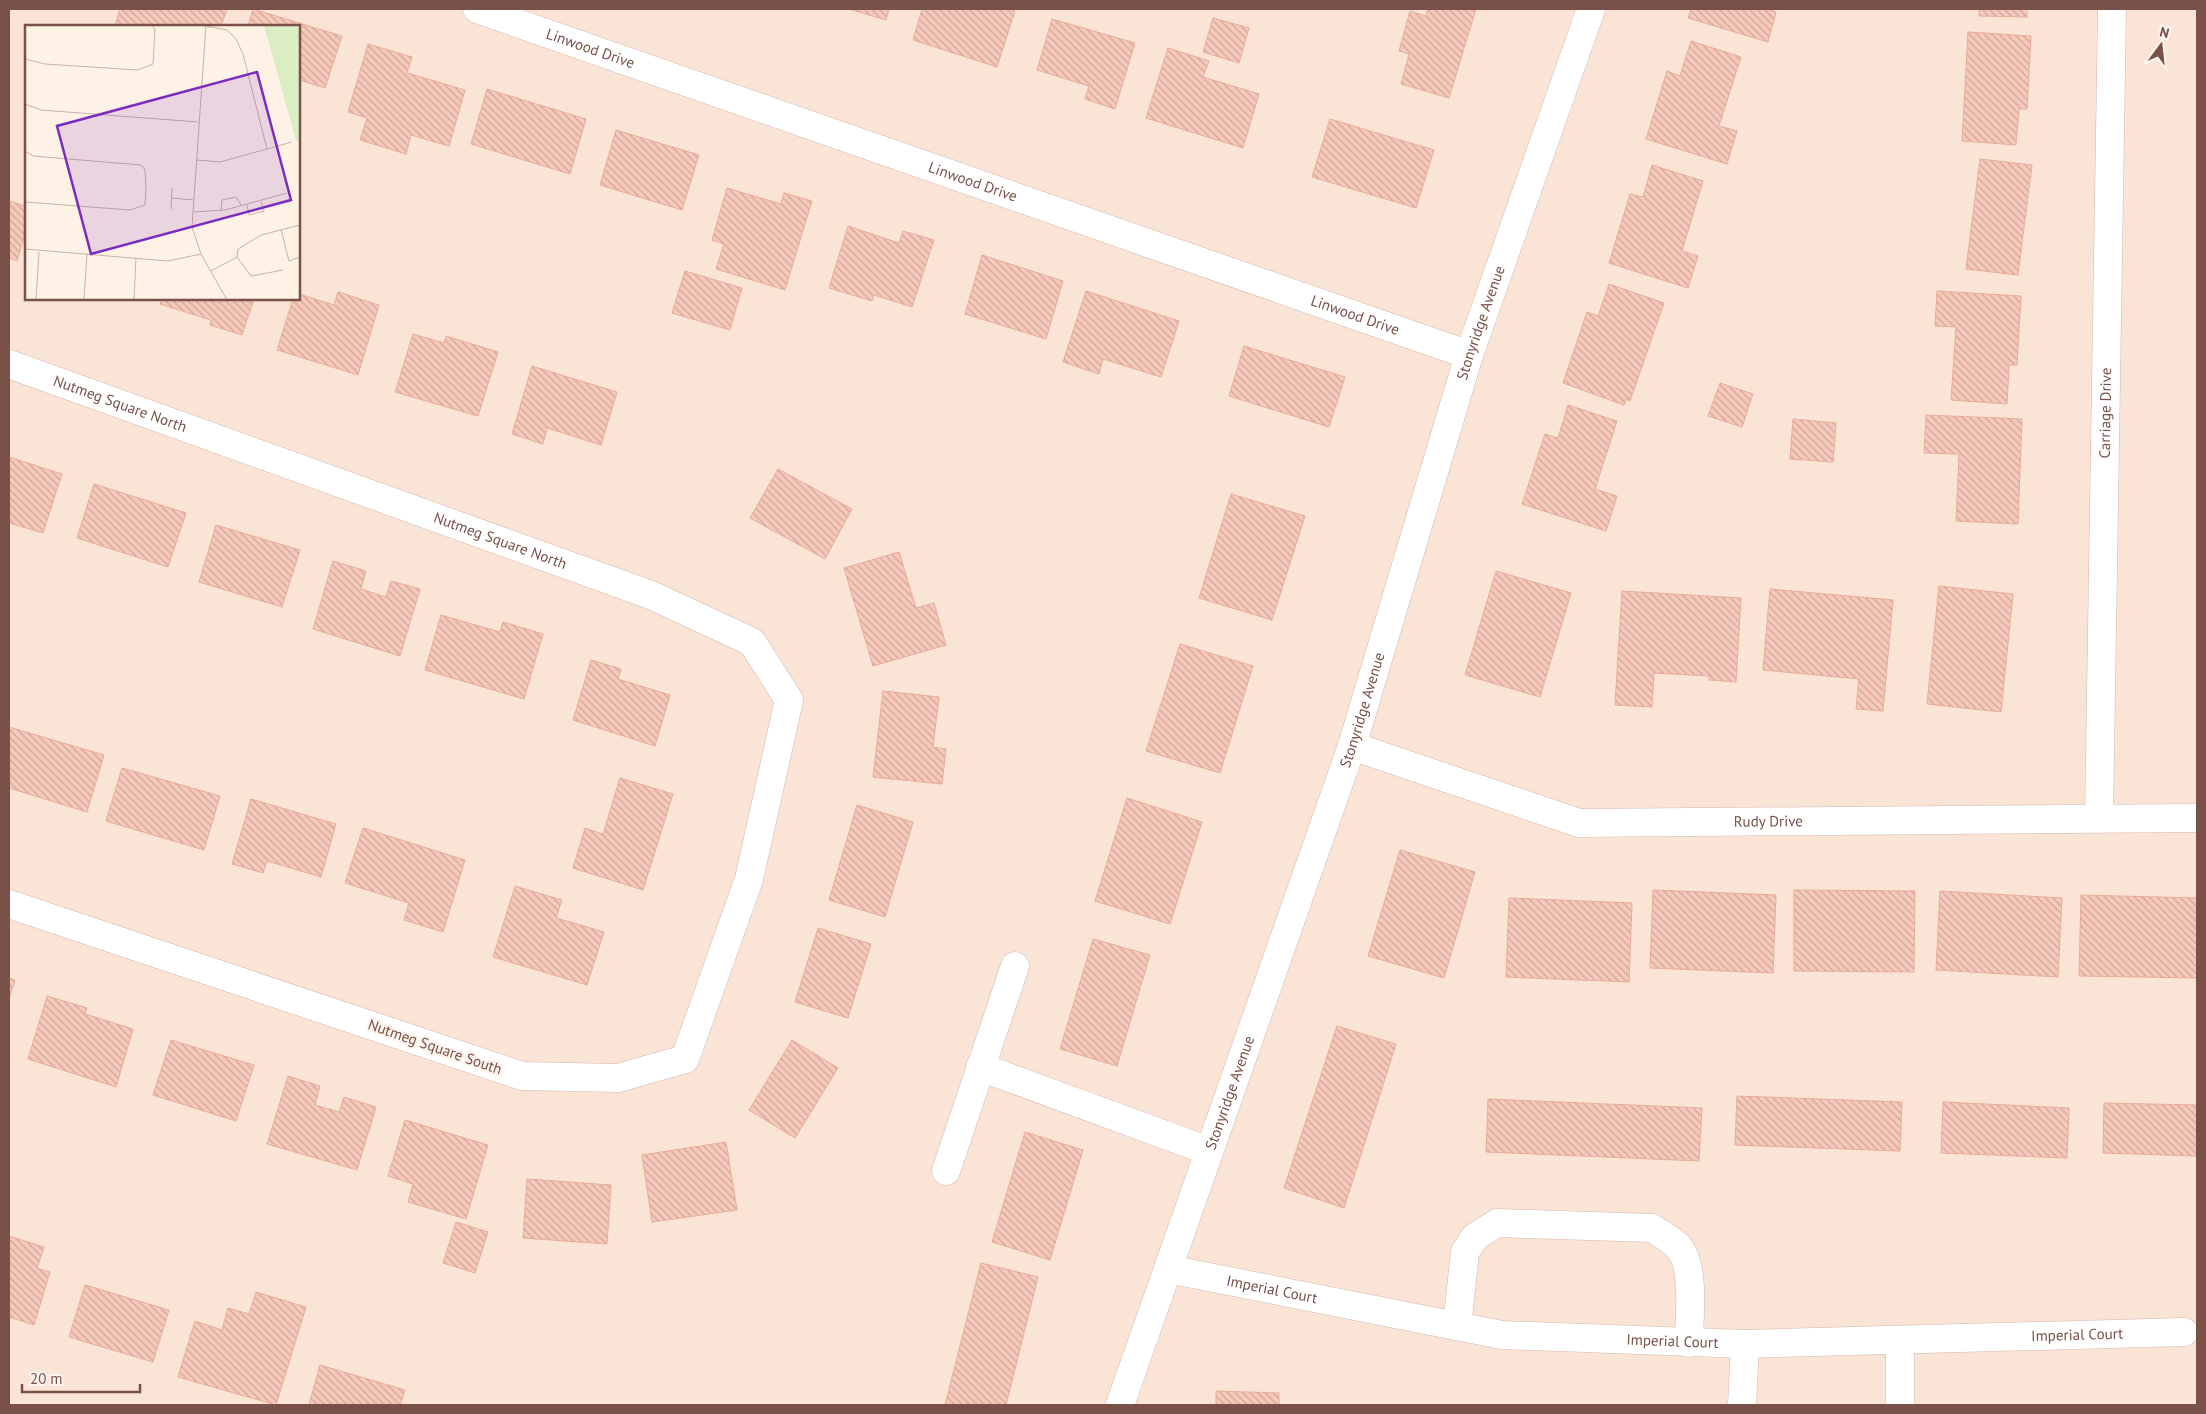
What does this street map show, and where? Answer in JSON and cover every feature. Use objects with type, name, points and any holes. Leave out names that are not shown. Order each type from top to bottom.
[{"type":"street","name":"Linwood Drive","points":[[477,9],[1469,355]]},
{"type":"street","name":"Stonyridge Avenue","points":[[1120,1405],[1352,746],[1469,355],[1591,9]]},
{"type":"street","name":"Carriage Drive","points":[[2099,818],[2112,9]]},
{"type":"street","name":"Nutmeg Square North","points":[[9,364],[651,595],[752,642],[789,700],[749,879]]},
{"type":"street","name":"Rudy Drive","points":[[1352,746],[1579,823],[2197,818]]},
{"type":"street","name":"Nutmeg Square South","points":[[9,904],[522,1076],[618,1078],[685,1059],[749,879]]},
{"type":"street","points":[[946,1171],[1015,966]]},
{"type":"street","points":[[980,1067],[1209,1151]]},
{"type":"street","points":[[1457,1326],[1465,1252],[1475,1237],[1497,1223],[1652,1228],[1669,1238],[1684,1255],[1689,1280],[1689,1342]]},
{"type":"street","name":"Imperial Court","points":[[1168,1269],[1502,1335],[1745,1344],[2184,1332]]},
{"type":"street","points":[[1900,1340],[1900,1405]]},
{"type":"street","points":[[1742,1405],[1745,1344]]},
{"type":"shaded area","points":[[9,9],[2197,9],[2197,1405],[9,1405]]},
{"type":"building","points":[[120,9],[227,9],[221,25],[115,25]]},
{"type":"building","points":[[253,9],[342,36],[325,88],[300,80],[300,25],[248,25]]},
{"type":"building","points":[[849,9],[889,9],[886,20]]},
{"type":"building","points":[[922,9],[1007,9],[1015,11],[997,67],[913,40]]},
{"type":"building","points":[[1428,9],[1476,9],[1449,98],[1401,84],[1409,54],[1399,51],[1410,11],[1426,16]]},
{"type":"building","points":[[1691,9],[1767,9],[1776,12],[1768,42],[1688,18]]},
{"type":"building","points":[[1979,9],[2027,9],[2027,17],[1979,16]]},
{"type":"building","points":[[1213,18],[1249,28],[1239,63],[1203,52]]},
{"type":"building","points":[[1052,19],[1135,43],[1115,109],[1085,99],[1089,86],[1037,70]]},
{"type":"building","points":[[1968,32],[2031,36],[2027,109],[2019,109],[2016,145],[1962,141]]},
{"type":"building","points":[[1691,41],[1741,57],[1719,126],[1737,131],[1727,164],[1646,139],[1667,71],[1680,76]]},
{"type":"building","points":[[368,44],[412,57],[407,73],[465,90],[449,146],[411,135],[406,154],[360,140],[367,118],[348,112]]},
{"type":"building","points":[[1168,48],[1209,61],[1203,77],[1259,94],[1243,148],[1146,118]]},
{"type":"building","points":[[487,89],[586,119],[570,174],[471,144]]},
{"type":"building","points":[[1330,119],[1434,150],[1416,208],[1312,177]]},
{"type":"building","points":[[616,130],[699,155],[682,210],[600,185]]},
{"type":"building","points":[[1980,159],[2032,165],[2018,275],[1966,269]]},
{"type":"building","points":[[1652,165],[1703,181],[1682,251],[1698,256],[1688,288],[1609,263],[1630,194],[1643,197]]},
{"type":"building","points":[[727,188],[781,204],[784,193],[812,201],[785,290],[716,269],[724,244],[712,240]]},
{"type":"building","points":[[9,201],[25,206],[25,234],[17,261],[9,258]]},
{"type":"building","points":[[848,226],[899,243],[903,231],[934,240],[912,307],[874,295],[872,301],[829,288]]},
{"type":"building","points":[[982,255],[1063,281],[1046,339],[965,314]]},
{"type":"building","points":[[685,271],[742,288],[730,330],[672,313]]},
{"type":"building","points":[[1609,284],[1664,303],[1630,401],[1626,399],[1624,405],[1563,383],[1587,312],[1598,316]]},
{"type":"building","points":[[1086,291],[1179,321],[1161,377],[1103,359],[1099,374],[1063,362]]},
{"type":"building","points":[[1937,291],[2021,296],[2017,365],[2009,365],[2007,404],[1951,400],[1956,327],[1935,326]]},
{"type":"building","points":[[338,292],[379,305],[358,375],[277,350],[293,300],[300,300],[300,294],[334,305]]},
{"type":"building","points":[[162,300],[254,300],[242,335],[210,325],[211,320],[160,304]]},
{"type":"building","points":[[413,334],[444,343],[446,336],[498,352],[478,416],[395,392]]},
{"type":"building","points":[[1244,346],[1345,377],[1329,427],[1229,396]]},
{"type":"building","points":[[532,366],[617,392],[601,445],[547,428],[543,444],[512,434]]},
{"type":"building","points":[[1720,383],[1753,394],[1742,427],[1708,416]]},
{"type":"building","points":[[1568,405],[1617,421],[1595,489],[1617,496],[1606,531],[1522,504],[1545,434],[1558,438]]},
{"type":"building","points":[[1926,415],[2022,419],[2018,524],[1956,521],[1959,454],[1924,453]]},
{"type":"building","points":[[1793,419],[1836,423],[1833,462],[1790,459]]},
{"type":"building","points":[[9,457],[62,474],[43,533],[9,523]]},
{"type":"building","points":[[778,469],[852,509],[825,559],[750,518]]},
{"type":"building","points":[[94,484],[186,513],[168,567],[77,538]]},
{"type":"building","points":[[1231,494],[1305,516],[1272,620],[1199,598]]},
{"type":"building","points":[[216,525],[300,550],[282,607],[199,582]]},
{"type":"building","points":[[899,552],[916,608],[934,603],[946,645],[873,666],[844,568]]},
{"type":"building","points":[[333,561],[366,571],[361,589],[386,597],[391,581],[420,589],[400,656],[313,629]]},
{"type":"building","points":[[1496,571],[1571,593],[1540,697],[1465,675]]},
{"type":"building","points":[[1939,586],[2013,594],[2001,712],[1927,704]]},
{"type":"building","points":[[1770,589],[1893,600],[1883,711],[1856,709],[1859,679],[1763,670]]},
{"type":"building","points":[[1622,591],[1741,598],[1736,682],[1709,680],[1709,676],[1654,673],[1652,707],[1615,705]]},
{"type":"building","points":[[441,615],[500,632],[503,622],[543,634],[524,699],[425,670]]},
{"type":"building","points":[[1180,644],[1253,666],[1220,773],[1146,751]]},
{"type":"building","points":[[591,660],[621,669],[618,679],[670,695],[655,746],[573,720]]},
{"type":"building","points":[[883,691],[939,697],[933,747],[946,749],[942,784],[873,777]]},
{"type":"building","points":[[9,727],[104,755],[87,812],[9,788]]},
{"type":"building","points":[[122,768],[220,796],[204,850],[106,821]]},
{"type":"building","points":[[620,778],[673,794],[643,890],[573,868],[585,828],[603,834]]},
{"type":"building","points":[[1127,798],[1202,822],[1170,924],[1095,901]]},
{"type":"building","points":[[251,799],[336,824],[321,877],[267,861],[263,873],[232,864]]},
{"type":"building","points":[[857,805],[913,822],[885,917],[829,900]]},
{"type":"building","points":[[363,828],[465,860],[443,932],[404,920],[409,903],[345,883]]},
{"type":"building","points":[[1400,850],[1475,872],[1444,978],[1368,956]]},
{"type":"building","points":[[515,886],[562,900],[556,918],[604,932],[587,985],[493,957]]},
{"type":"building","points":[[1653,890],[1776,895],[1773,973],[1650,968]]},
{"type":"building","points":[[1794,890],[1915,891],[1914,972],[1794,971]]},
{"type":"building","points":[[1940,891],[2062,898],[2058,977],[1936,970]]},
{"type":"building","points":[[2081,895],[2197,898],[2197,978],[2079,976]]},
{"type":"building","points":[[1509,898],[1632,903],[1629,982],[1506,977]]},
{"type":"building","points":[[818,928],[871,944],[848,1018],[795,1002]]},
{"type":"building","points":[[1093,939],[1150,955],[1117,1066],[1060,1049]]},
{"type":"building","points":[[9,978],[15,980],[9,999]]},
{"type":"building","points":[[47,996],[87,1008],[85,1014],[133,1029],[116,1087],[28,1059]]},
{"type":"building","points":[[1337,1026],[1396,1044],[1344,1208],[1284,1188]]},
{"type":"building","points":[[171,1040],[254,1065],[236,1121],[153,1095]]},
{"type":"building","points":[[792,1040],[838,1068],[795,1138],[749,1110]]},
{"type":"building","points":[[288,1076],[320,1086],[315,1105],[339,1112],[344,1097],[376,1107],[357,1170],[267,1144]]},
{"type":"building","points":[[1737,1096],[1902,1102],[1900,1151],[1735,1145]]},
{"type":"building","points":[[1488,1099],[1702,1108],[1699,1161],[1486,1152]]},
{"type":"building","points":[[1943,1102],[2069,1108],[2067,1158],[1941,1153]]},
{"type":"building","points":[[2104,1103],[2197,1105],[2197,1156],[2103,1153]]},
{"type":"building","points":[[405,1120],[488,1145],[466,1219],[408,1202],[413,1184],[388,1176]]},
{"type":"building","points":[[1025,1132],[1083,1150],[1050,1260],[992,1242]]},
{"type":"building","points":[[726,1142],[737,1210],[652,1222],[642,1155]]},
{"type":"building","points":[[527,1179],[611,1185],[607,1244],[523,1238]]},
{"type":"building","points":[[456,1222],[488,1232],[475,1273],[443,1263]]},
{"type":"building","points":[[9,1236],[44,1247],[37,1268],[50,1272],[34,1325],[9,1317]]},
{"type":"building","points":[[981,1263],[1038,1277],[1006,1405],[945,1405]]},
{"type":"building","points":[[85,1285],[169,1310],[153,1362],[69,1337]]},
{"type":"building","points":[[256,1292],[306,1307],[276,1405],[178,1377],[195,1321],[222,1330],[228,1308],[249,1314]]},
{"type":"building","points":[[320,1365],[405,1390],[400,1405],[309,1405]]},
{"type":"building","points":[[1216,1391],[1279,1393],[1279,1405],[1216,1405]]}]
